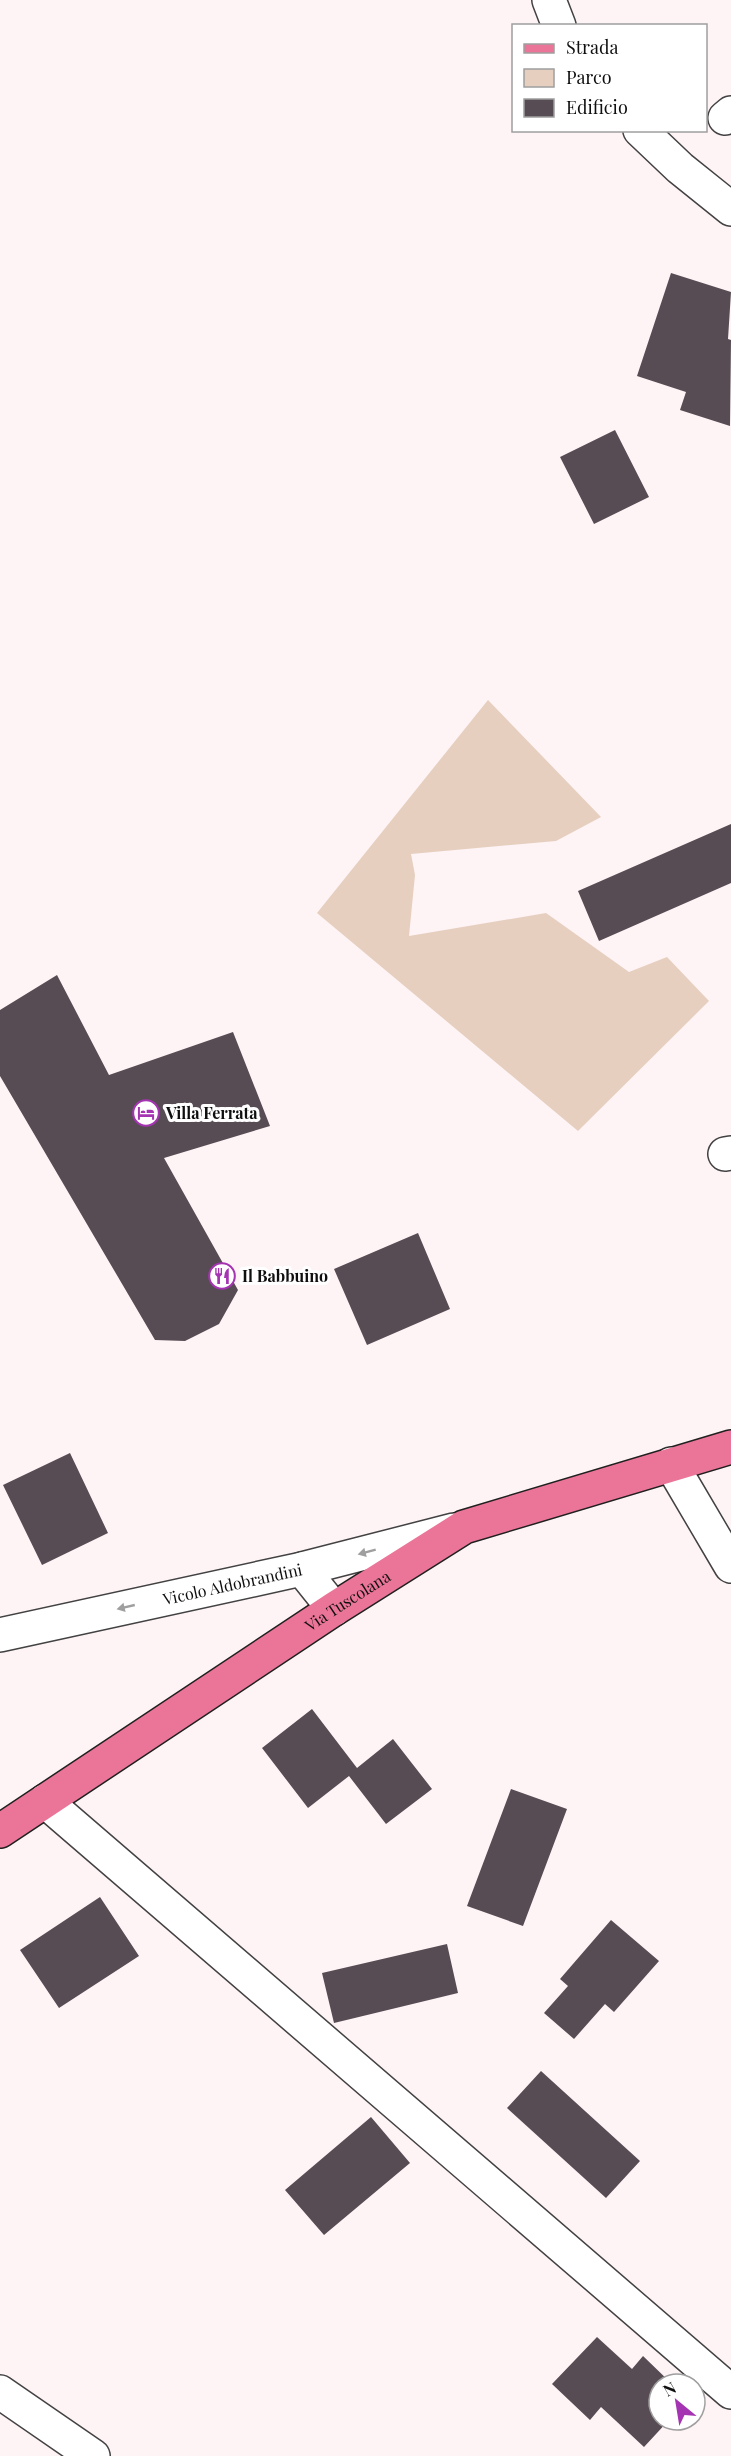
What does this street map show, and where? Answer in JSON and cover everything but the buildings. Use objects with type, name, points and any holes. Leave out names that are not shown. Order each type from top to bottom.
[{"type":"main road","name":"Via Tuscolana","points":[[0,1831],[334,1609],[464,1527],[731,1447]]},
{"type":"street","points":[[549,0],[558,24]]},
{"type":"street","points":[[642,132],[680,168],[731,210]]},
{"type":"street","points":[[671,1464],[731,1566]]},
{"type":"street","name":"Vicolo Aldobrandini","points":[[0,1635],[302,1569],[464,1527]]},
{"type":"street","points":[[302,1569],[334,1609]]},
{"type":"street","points":[[45,1801],[731,2392]]},
{"type":"street","points":[[0,2392],[93,2456]]},
{"type":"green space","points":[[488,700],[601,817],[556,841],[411,854],[415,875],[409,936],[546,913],[629,972],[667,957],[709,1001],[578,1131],[317,913]]},
{"type":"place","name":"Villa Ferrata","points":[[146,1113]]},
{"type":"place","name":"Il Babbuino","points":[[222,1276]]}]
